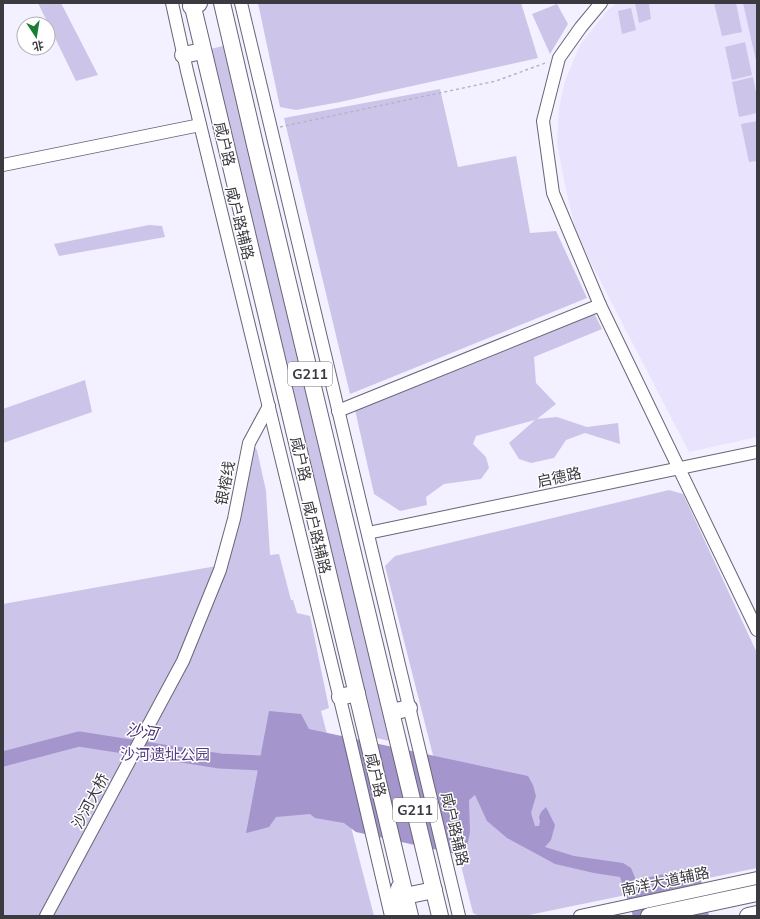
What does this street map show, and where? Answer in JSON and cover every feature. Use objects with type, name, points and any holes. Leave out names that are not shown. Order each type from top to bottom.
[{"type":"main road","name":"咸户路","points":[[222,3],[440,916]]},
{"type":"main road","name":"咸户路","points":[[194,4],[203,51],[410,916]]},
{"type":"main road","points":[[183,55],[203,51]]},
{"type":"main road","points":[[340,698],[357,693]]},
{"type":"main road","points":[[392,712],[409,708]]},
{"type":"main road","points":[[396,916],[399,869]]},
{"type":"main road","points":[[406,896],[433,886],[453,916]]},
{"type":"main road","points":[[649,916],[716,894],[757,893]]},
{"type":"main road","points":[[748,916],[757,914]]},
{"type":"street","name":"咸户路辅路","points":[[172,3],[183,55],[340,698],[391,916]]},
{"type":"street","name":"咸户路辅路","points":[[241,3],[459,916]]},
{"type":"street","points":[[601,3],[581,27],[559,58],[543,120],[553,193],[600,305],[757,630]]},
{"type":"street","points":[[3,165],[200,124]]},
{"type":"street","points":[[338,411],[600,305]]},
{"type":"street","name":"银榕线","points":[[220,570],[234,519],[249,443],[269,406]]},
{"type":"street","name":"启德路","points":[[368,534],[757,452]]},
{"type":"street","name":"沙河大桥","points":[[46,916],[183,660],[220,570]]},
{"type":"street","name":"南洋大道辅路","points":[[585,915],[716,894],[757,878]]},
{"type":"path","points":[[271,129],[496,81],[559,58]]},
{"type":"shaded area","points":[[617,3],[757,3],[757,437],[689,452],[587,255],[575,228],[557,144],[559,108],[565,81],[580,45],[606,12]]},
{"type":"shaded area","points":[[269,711],[301,714],[309,729],[528,776],[533,785],[536,796],[531,813],[535,826],[539,826],[539,817],[541,812],[546,807],[555,825],[551,840],[545,847],[574,856],[623,863],[631,868],[636,880],[698,867],[709,916],[633,916],[620,877],[555,864],[507,838],[487,821],[475,795],[469,800],[470,832],[465,856],[356,832],[344,823],[315,818],[310,814],[276,817],[269,827],[246,833]]},
{"type":"green space","points":[[38,3],[61,3],[98,75],[76,81],[56,40],[56,16],[44,16]]},
{"type":"green space","points":[[258,3],[521,3],[538,58],[340,102],[296,110],[280,107]]},
{"type":"green space","points":[[635,3],[649,3],[651,19],[639,23]]},
{"type":"green space","points":[[714,3],[736,3],[742,32],[722,36]]},
{"type":"green space","points":[[743,3],[757,3],[757,65]]},
{"type":"green space","points":[[557,4],[568,24],[550,54],[532,14]]},
{"type":"green space","points":[[631,8],[636,30],[622,34],[618,11]]},
{"type":"green space","points":[[745,42],[752,75],[732,80],[725,47]]},
{"type":"green space","points":[[223,46],[390,741],[376,738],[210,49]]},
{"type":"green space","points":[[753,77],[757,98],[757,113],[739,117],[732,82]]},
{"type":"green space","points":[[440,89],[458,167],[516,156],[530,233],[556,231],[587,298],[350,394],[284,118]]},
{"type":"green space","points":[[757,121],[757,161],[749,162],[741,124]]},
{"type":"green space","points":[[149,225],[162,226],[165,237],[59,256],[54,244]]},
{"type":"green space","points":[[590,305],[602,329],[534,357],[536,383],[556,404],[537,419],[557,417],[587,427],[618,423],[620,444],[585,433],[566,440],[554,458],[531,463],[519,459],[509,443],[535,420],[476,436],[473,444],[486,457],[489,468],[481,479],[444,484],[426,497],[427,505],[400,511],[374,494],[353,401]]},
{"type":"green space","points":[[85,380],[92,412],[3,443],[3,409]]},
{"type":"green space","name":"沙河遗址公园","points":[[251,443],[257,450],[266,491],[270,555],[279,554],[291,600],[293,600],[297,613],[310,616],[329,708],[321,711],[374,916],[3,916],[3,604],[222,565]]},
{"type":"green space","points":[[669,490],[683,494],[757,653],[757,868],[524,916],[479,916],[473,913],[385,566],[395,556]]},
{"type":"waterway","name":"沙河","points":[[3,759],[79,739],[220,761],[280,764]]}]
